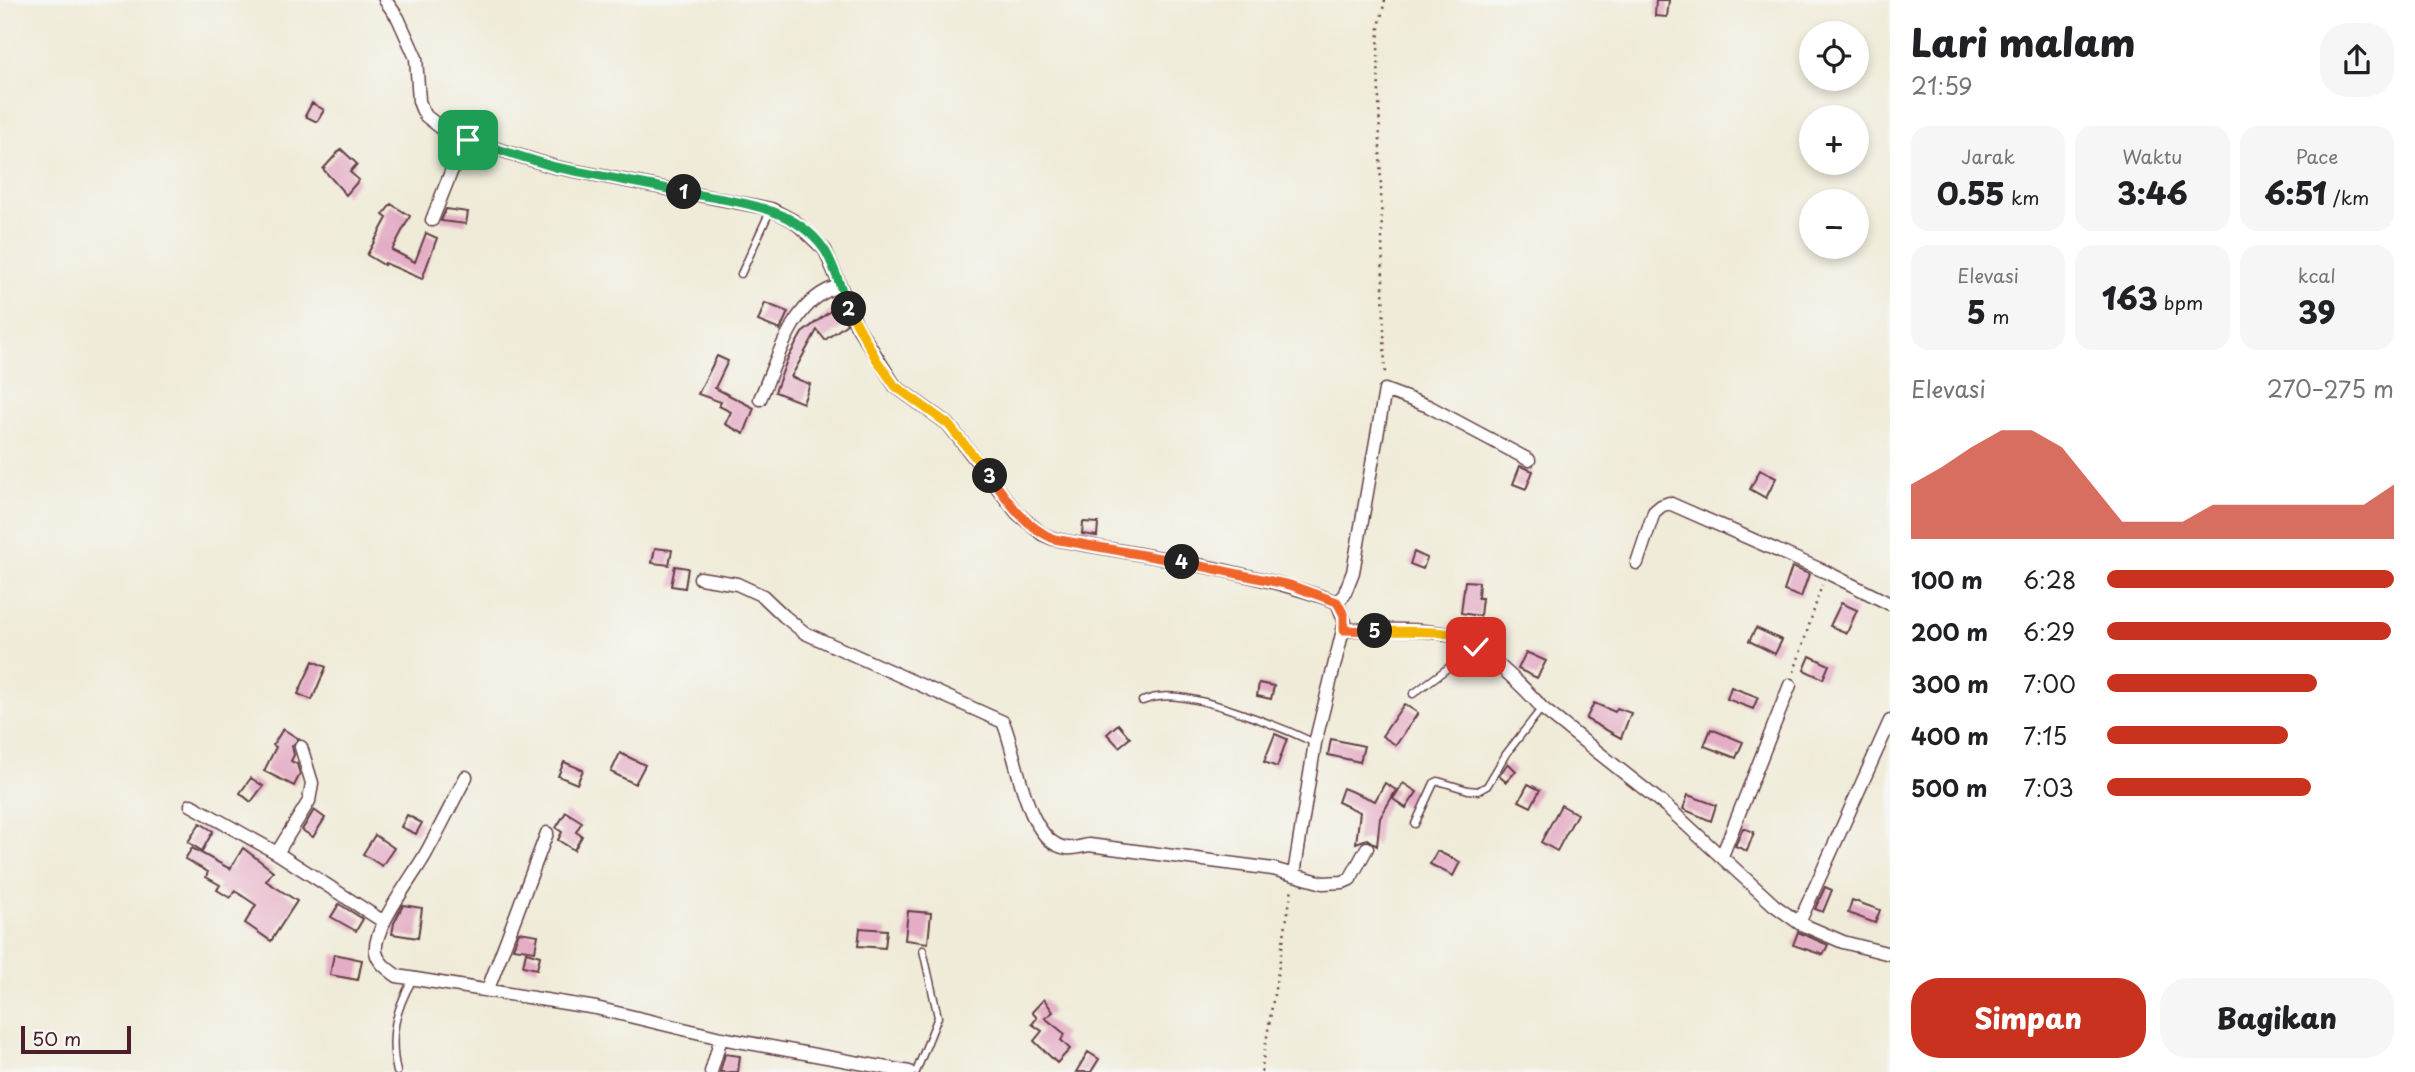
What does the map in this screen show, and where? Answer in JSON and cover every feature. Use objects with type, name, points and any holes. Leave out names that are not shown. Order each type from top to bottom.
[{"type":"street","points":[[385,0],[398,18],[416,58],[419,101],[426,116],[440,128],[468,140],[555,167],[771,209],[794,221],[825,250],[857,326],[895,386],[948,424],[1017,513],[1042,534],[1054,539],[1206,566],[1278,582],[1337,602],[1344,615],[1344,630],[1315,743],[1294,874]]},
{"type":"street","points":[[432,220],[451,172],[468,140]]},
{"type":"street","points":[[760,399],[796,319],[827,289],[839,286]]},
{"type":"street","points":[[1337,602],[1349,587],[1353,572],[1385,390],[1427,406],[1529,460]]},
{"type":"street","points":[[1637,563],[1654,512],[1669,503],[1826,572],[1890,604]]},
{"type":"street","points":[[700,578],[737,583],[763,596],[805,633],[1003,722],[1031,811],[1040,829],[1056,844],[1068,848],[1089,845],[1273,869],[1323,883],[1343,882],[1354,873],[1367,848]]},
{"type":"street","points":[[1344,630],[1418,631],[1462,638],[1529,693],[1542,708],[1666,806],[1774,905],[1799,923],[1843,942],[1890,954]]},
{"type":"street","points":[[1722,856],[1790,685]]},
{"type":"street","points":[[1799,923],[1890,721]]},
{"type":"street","points":[[277,853],[309,801],[312,783],[301,747]]},
{"type":"street","points":[[466,778],[424,857],[384,922],[376,951],[380,960],[397,976],[596,1008],[721,1038],[909,1072]]},
{"type":"street","points":[[191,805],[277,853],[384,922]]},
{"type":"street","points":[[488,989],[547,832]]},
{"type":"street","points":[[710,1072],[721,1038]]},
{"type":"lane","points":[[741,274],[771,209]]},
{"type":"lane","points":[[1413,694],[1476,647]]},
{"type":"lane","points":[[1142,701],[1159,696],[1186,699],[1272,723],[1315,743]]},
{"type":"lane","points":[[1415,824],[1434,783],[1438,780],[1478,791],[1487,786],[1506,754],[1542,708]]},
{"type":"lane","points":[[916,1072],[937,1017],[923,950]]},
{"type":"lane","points":[[397,1072],[393,1052],[394,1024],[401,1000],[413,979]]},
{"type":"path","points":[[1385,0],[1378,27],[1378,52],[1385,390]]},
{"type":"path","points":[[1790,685],[1826,572]]},
{"type":"path","points":[[1261,1072],[1294,874]]},
{"type":"building","points":[[1656,0],[1669,0],[1667,17],[1655,16]]},
{"type":"building","points":[[312,103],[324,110],[317,122],[305,116]]},
{"type":"building","points":[[341,149],[357,164],[350,172],[359,180],[346,195],[323,169]]},
{"type":"building","points":[[391,204],[410,216],[392,250],[415,262],[426,233],[437,238],[422,279],[385,263],[384,265],[367,255],[387,218],[383,215]]},
{"type":"building","points":[[446,209],[468,212],[466,224],[441,221]]},
{"type":"building","points":[[765,303],[788,312],[780,330],[758,321]]},
{"type":"building","points":[[837,306],[847,324],[825,340],[817,330],[791,377],[810,384],[803,403],[775,392],[787,360],[802,333]]},
{"type":"building","points":[[717,356],[728,361],[715,388],[754,408],[744,434],[725,424],[731,412],[719,406],[721,402],[698,394]]},
{"type":"building","points":[[1520,466],[1533,471],[1526,489],[1513,484]]},
{"type":"building","points":[[1760,470],[1776,478],[1766,498],[1750,489]]},
{"type":"building","points":[[1083,522],[1098,523],[1097,536],[1082,534]]},
{"type":"building","points":[[655,548],[672,550],[669,565],[652,563]]},
{"type":"building","points":[[1414,552],[1427,558],[1423,569],[1410,564]]},
{"type":"building","points":[[675,566],[688,568],[685,588],[671,586]]},
{"type":"building","points":[[1792,567],[1809,574],[1801,597],[1784,591]]},
{"type":"building","points":[[1465,581],[1479,582],[1478,598],[1482,598],[1480,616],[1461,613]]},
{"type":"building","points":[[1841,603],[1857,610],[1847,633],[1830,626]]},
{"type":"building","points":[[1756,628],[1782,640],[1775,654],[1749,641]]},
{"type":"building","points":[[1526,652],[1546,661],[1537,678],[1518,669]]},
{"type":"building","points":[[1810,656],[1829,665],[1823,679],[1804,670]]},
{"type":"building","points":[[313,661],[326,667],[312,700],[298,694]]},
{"type":"building","points":[[1259,683],[1274,686],[1271,699],[1257,696]]},
{"type":"building","points":[[1731,687],[1758,697],[1753,709],[1727,699]]},
{"type":"building","points":[[1594,703],[1615,712],[1617,708],[1631,713],[1621,738],[1586,719]]},
{"type":"building","points":[[1404,704],[1418,713],[1396,745],[1382,736]]},
{"type":"building","points":[[1118,724],[1130,738],[1119,747],[1107,734]]},
{"type":"building","points":[[283,729],[299,739],[292,746],[294,755],[291,761],[297,764],[300,774],[294,786],[264,771],[276,747],[273,745]]},
{"type":"building","points":[[1711,729],[1743,742],[1736,758],[1704,746]]},
{"type":"building","points":[[1275,734],[1287,739],[1277,767],[1264,762]]},
{"type":"building","points":[[1331,739],[1364,746],[1360,762],[1328,755]]},
{"type":"building","points":[[620,753],[645,765],[635,784],[611,772]]},
{"type":"building","points":[[564,762],[583,770],[577,784],[558,776]]},
{"type":"building","points":[[1508,763],[1516,771],[1506,782],[1499,776]]},
{"type":"building","points":[[251,778],[263,786],[251,802],[240,793]]},
{"type":"building","points":[[1385,783],[1396,790],[1380,818],[1377,846],[1367,839],[1356,843],[1360,812],[1338,802],[1343,788],[1375,801]]},
{"type":"building","points":[[1403,783],[1417,792],[1406,808],[1393,799]]},
{"type":"building","points":[[1528,784],[1540,790],[1531,807],[1519,801]]},
{"type":"building","points":[[1688,795],[1716,805],[1711,821],[1683,809]]},
{"type":"building","points":[[1561,805],[1577,814],[1557,851],[1541,842]]},
{"type":"building","points":[[314,810],[325,818],[313,837],[302,830]]},
{"type":"building","points":[[566,812],[582,822],[576,832],[582,836],[574,850],[558,840],[562,832],[556,828]]},
{"type":"building","points":[[407,815],[422,823],[416,834],[401,827]]},
{"type":"building","points":[[200,823],[213,831],[202,851],[188,842]]},
{"type":"building","points":[[1743,828],[1754,832],[1747,851],[1735,846]]},
{"type":"building","points":[[375,835],[394,848],[382,866],[363,854]]},
{"type":"building","points":[[192,848],[230,869],[243,848],[273,871],[266,881],[297,901],[271,941],[245,923],[256,905],[235,891],[230,898],[217,890],[220,885],[206,877],[208,872],[185,859]]},
{"type":"building","points":[[1437,851],[1460,862],[1453,876],[1430,864]]},
{"type":"building","points":[[1825,887],[1832,890],[1823,912],[1815,909]]},
{"type":"building","points":[[1852,900],[1880,910],[1875,923],[1848,913]]},
{"type":"building","points":[[339,904],[363,919],[356,931],[331,917]]},
{"type":"building","points":[[403,905],[422,908],[418,938],[392,934]]},
{"type":"building","points":[[908,911],[931,913],[928,943],[905,940]]},
{"type":"building","points":[[860,928],[887,930],[885,948],[858,946]]},
{"type":"building","points":[[519,932],[538,935],[535,951],[513,948]]},
{"type":"building","points":[[1798,932],[1828,945],[1823,955],[1793,945]]},
{"type":"building","points":[[526,952],[540,956],[537,969],[523,966]]},
{"type":"building","points":[[334,954],[362,960],[358,980],[330,975]]},
{"type":"building","points":[[1044,999],[1053,1012],[1045,1018],[1065,1034],[1061,1040],[1070,1049],[1057,1063],[1034,1041],[1042,1031],[1032,1024],[1037,1018],[1032,1012]]},
{"type":"building","points":[[1088,1052],[1099,1059],[1091,1072],[1076,1072]]},
{"type":"building","points":[[725,1054],[740,1056],[738,1072],[720,1072]]},
{"type":"route","points":[[468,140],[555,167],[771,209],[794,221],[825,250],[857,326],[895,386],[948,424],[1017,513],[1042,534],[1054,539],[1206,566],[1290,585],[1337,602],[1344,615],[1344,630],[1444,634],[1462,638],[1476,647]]}]
